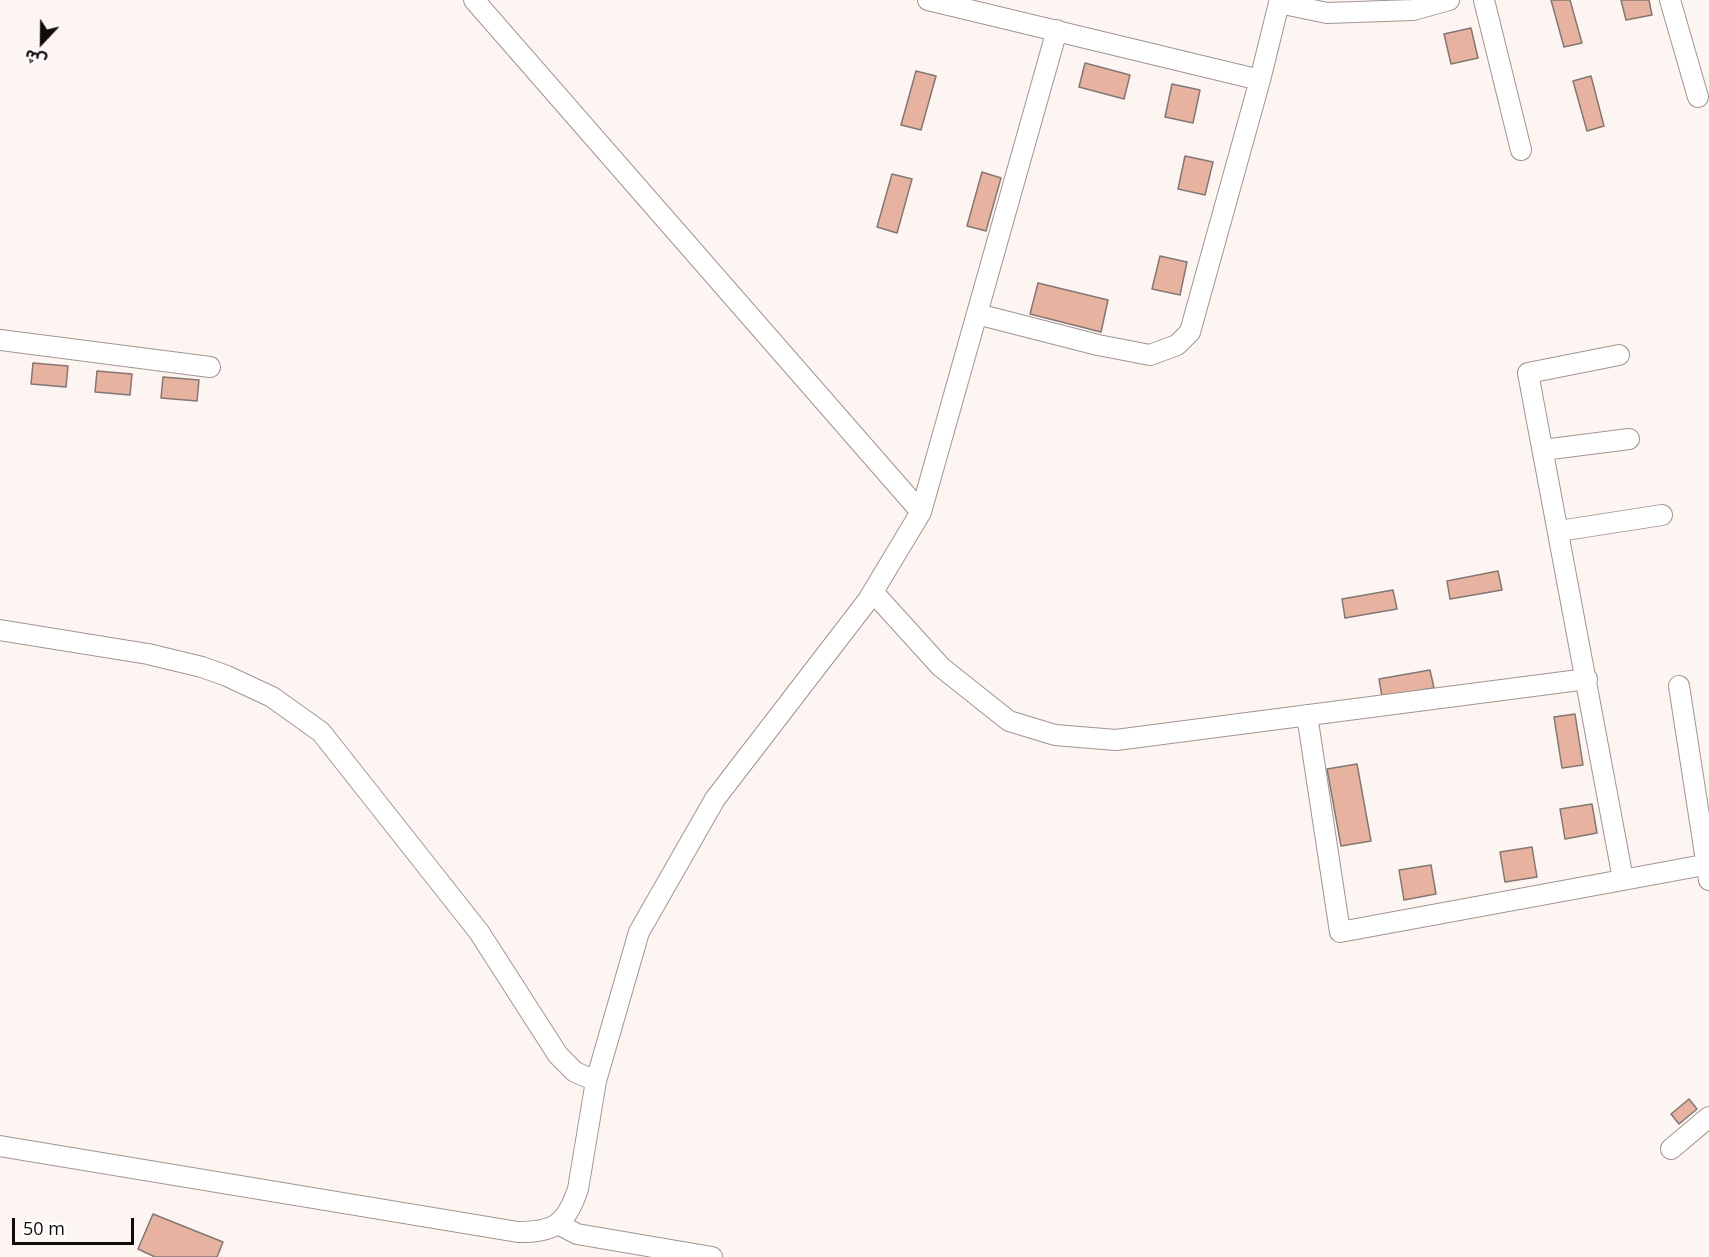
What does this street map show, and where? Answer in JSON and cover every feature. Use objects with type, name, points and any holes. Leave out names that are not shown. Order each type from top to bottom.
[{"type":"lane","points":[[474,0],[921,512]]},
{"type":"lane","points":[[928,0],[1260,80]]},
{"type":"lane","points":[[977,314],[1098,345],[1150,355],[1178,345],[1190,332],[1260,80],[1279,2],[1327,13],[1413,10],[1449,0]]},
{"type":"lane","points":[[1484,0],[1521,150]]},
{"type":"lane","points":[[1670,0],[1698,97]]},
{"type":"lane","points":[[0,1146],[510,1231],[536,1232],[547,1230],[558,1224],[574,1201],[578,1189],[596,1081],[639,932],[715,799],[873,592],[921,512],[1057,30]]},
{"type":"lane","points":[[0,340],[210,368]]},
{"type":"lane","points":[[1619,355],[1528,373],[1623,879]]},
{"type":"lane","points":[[1543,450],[1629,439]]},
{"type":"lane","points":[[1558,531],[1662,515]]},
{"type":"lane","points":[[873,592],[941,667],[1009,721],[1055,735],[1116,740],[1587,679]]},
{"type":"lane","points":[[0,630],[148,654],[202,667],[272,697],[321,732],[479,932],[558,1055],[575,1072],[596,1081]]},
{"type":"lane","points":[[1307,715],[1340,932],[1623,879],[1708,869],[1679,686]]},
{"type":"lane","points":[[1671,1149],[1709,1117]]},
{"type":"lane","points":[[558,1224],[584,1236],[712,1257]]},
{"type":"building","points":[[1551,0],[1570,0],[1582,43],[1564,47]]},
{"type":"building","points":[[1621,0],[1649,0],[1652,15],[1626,20]]},
{"type":"building","points":[[1471,28],[1478,58],[1451,64],[1444,34]]},
{"type":"building","points":[[1085,63],[1130,75],[1124,99],[1079,87]]},
{"type":"building","points":[[916,71],[936,76],[921,130],[901,125]]},
{"type":"building","points":[[1591,76],[1604,126],[1587,131],[1573,81]]},
{"type":"building","points":[[1172,84],[1200,90],[1193,123],[1165,117]]},
{"type":"building","points":[[1185,156],[1213,162],[1205,195],[1178,189]]},
{"type":"building","points":[[982,172],[1001,178],[986,231],[967,226]]},
{"type":"building","points":[[892,174],[912,179],[897,233],[877,227]]},
{"type":"building","points":[[1160,256],[1187,262],[1180,295],[1152,289]]},
{"type":"building","points":[[1038,283],[1108,300],[1101,332],[1030,314]]},
{"type":"building","points":[[33,363],[68,366],[66,387],[31,384]]},
{"type":"building","points":[[97,371],[132,374],[130,395],[95,392]]},
{"type":"building","points":[[163,377],[199,380],[197,401],[161,398]]},
{"type":"building","points":[[1498,571],[1502,590],[1450,599],[1447,581]]},
{"type":"building","points":[[1393,590],[1397,609],[1345,618],[1342,599]]},
{"type":"building","points":[[1430,670],[1434,688],[1382,697],[1379,679]]},
{"type":"building","points":[[1575,714],[1583,765],[1562,768],[1554,717]]},
{"type":"building","points":[[1357,764],[1371,841],[1341,846],[1327,769]]},
{"type":"building","points":[[1592,804],[1597,833],[1565,839],[1560,809]]},
{"type":"building","points":[[1532,847],[1537,877],[1505,882],[1500,852]]},
{"type":"building","points":[[1431,865],[1436,894],[1404,900],[1399,870]]},
{"type":"building","points":[[1689,1099],[1697,1109],[1679,1124],[1671,1114]]},
{"type":"building","points":[[153,1214],[223,1242],[217,1257],[155,1257],[138,1249]]}]
